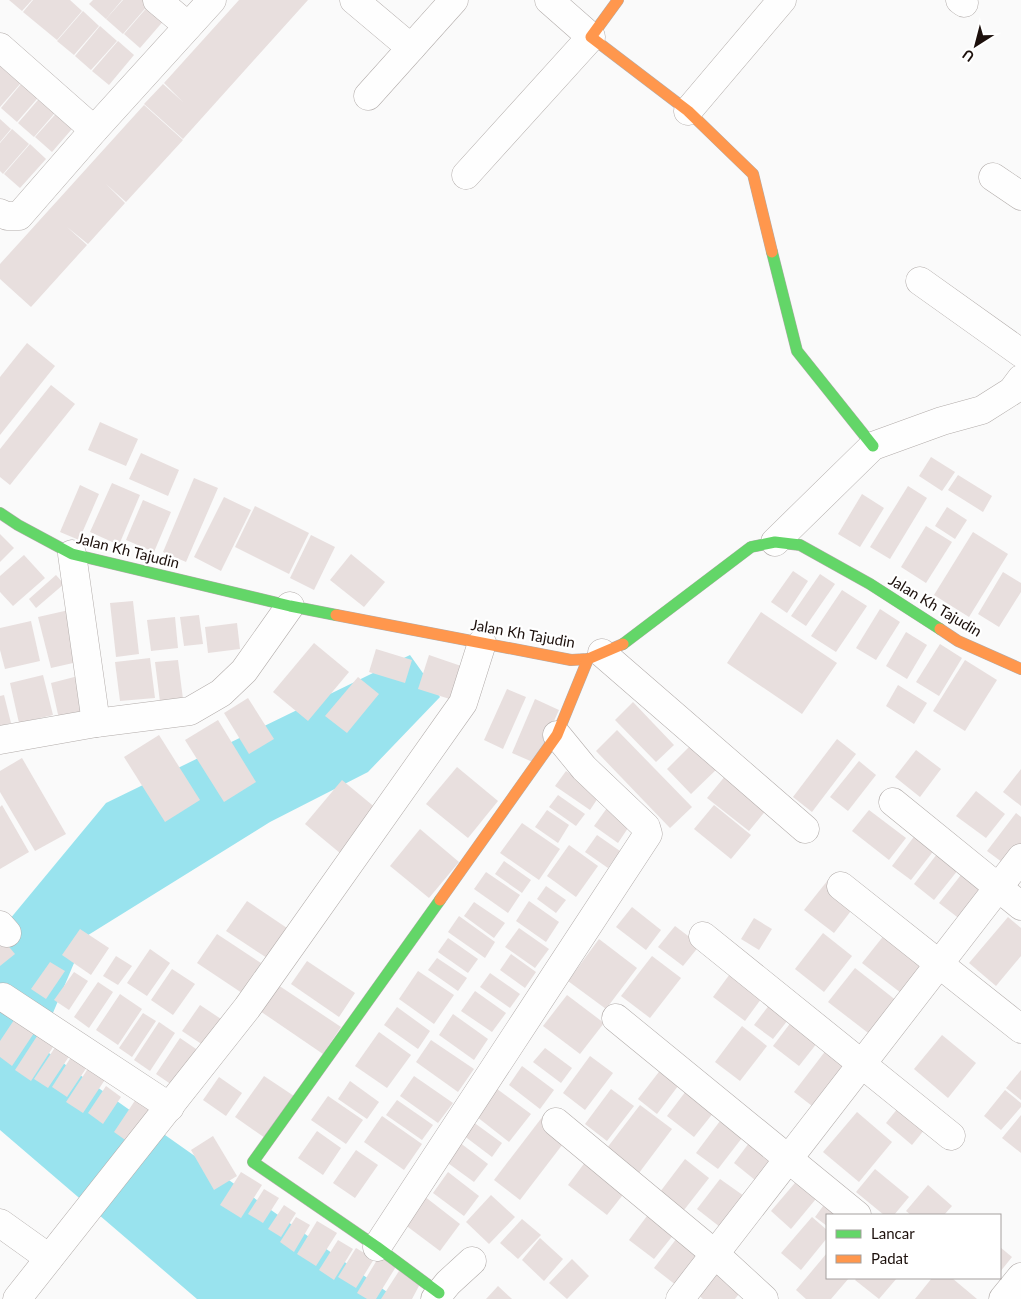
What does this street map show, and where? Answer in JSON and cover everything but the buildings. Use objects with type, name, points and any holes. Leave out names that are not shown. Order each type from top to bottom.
[{"type":"street","points":[[158,0],[188,26]]},
{"type":"street","points":[[0,213],[8,216],[19,216],[212,0]]},
{"type":"street","points":[[354,0],[411,48]]},
{"type":"street","points":[[368,96],[454,0]]},
{"type":"street","points":[[548,0],[591,37],[688,111],[753,174],[797,351],[873,446]]},
{"type":"street","points":[[466,175],[591,37],[618,0]]},
{"type":"street","points":[[688,111],[782,0]]},
{"type":"street","points":[[0,47],[94,130]]},
{"type":"street","points":[[993,176],[1021,196]]},
{"type":"street","points":[[920,281],[1021,352]]},
{"type":"street","points":[[775,542],[873,446],[942,421],[982,410],[1012,391],[1021,379]]},
{"type":"street","name":"Jalan Kh Tajudin","points":[[0,513],[18,525],[72,554],[290,606],[557,659],[571,660],[595,656],[628,642],[751,548],[775,542],[800,545],[870,584],[958,641],[1021,670]]},
{"type":"street","points":[[72,554],[96,723]]},
{"type":"street","points":[[0,740],[96,723],[190,711],[221,693],[244,671],[290,606]]},
{"type":"street","points":[[17,1299],[247,1008],[463,703],[482,643]]},
{"type":"street","points":[[472,1261],[437,1296],[377,1247],[253,1162],[557,735],[595,656],[805,829]]},
{"type":"street","points":[[377,1247],[648,834],[646,827],[584,768],[557,735]]},
{"type":"street","points":[[893,802],[1021,906]]},
{"type":"street","points":[[680,1299],[1021,858]]},
{"type":"street","points":[[841,886],[1021,1029]]},
{"type":"street","points":[[703,936],[951,1136]]},
{"type":"street","points":[[3,997],[170,1107]]},
{"type":"street","points":[[616,1018],[856,1214]]},
{"type":"street","points":[[556,1122],[715,1254],[764,1299]]},
{"type":"street","points":[[0,1223],[49,1258]]},
{"type":"street","points":[[1004,1299],[1021,1277]]},
{"type":"water","points":[[410,655],[440,697],[368,772],[270,822],[85,937],[39,1046],[397,1299],[197,1299],[0,1130],[0,931],[106,803]]},
{"type":"traffic: fast","points":[[772,252],[797,351],[873,446]]},
{"type":"traffic: fast","points":[[0,513],[18,525],[72,554],[290,606],[336,615]]},
{"type":"traffic: fast","points":[[623,644],[751,547],[775,542],[800,545],[870,584],[940,629]]},
{"type":"traffic: fast","points":[[439,1293],[377,1247],[253,1162],[440,900]]},
{"type":"traffic: slow","points":[[618,0],[591,37],[688,111],[753,174],[772,252]]},
{"type":"traffic: slow","points":[[336,615],[571,660],[588,659],[623,644]]},
{"type":"traffic: slow","points":[[940,629],[958,641],[1021,669]]},
{"type":"traffic: slow","points":[[440,900],[557,735],[588,659]]}]
